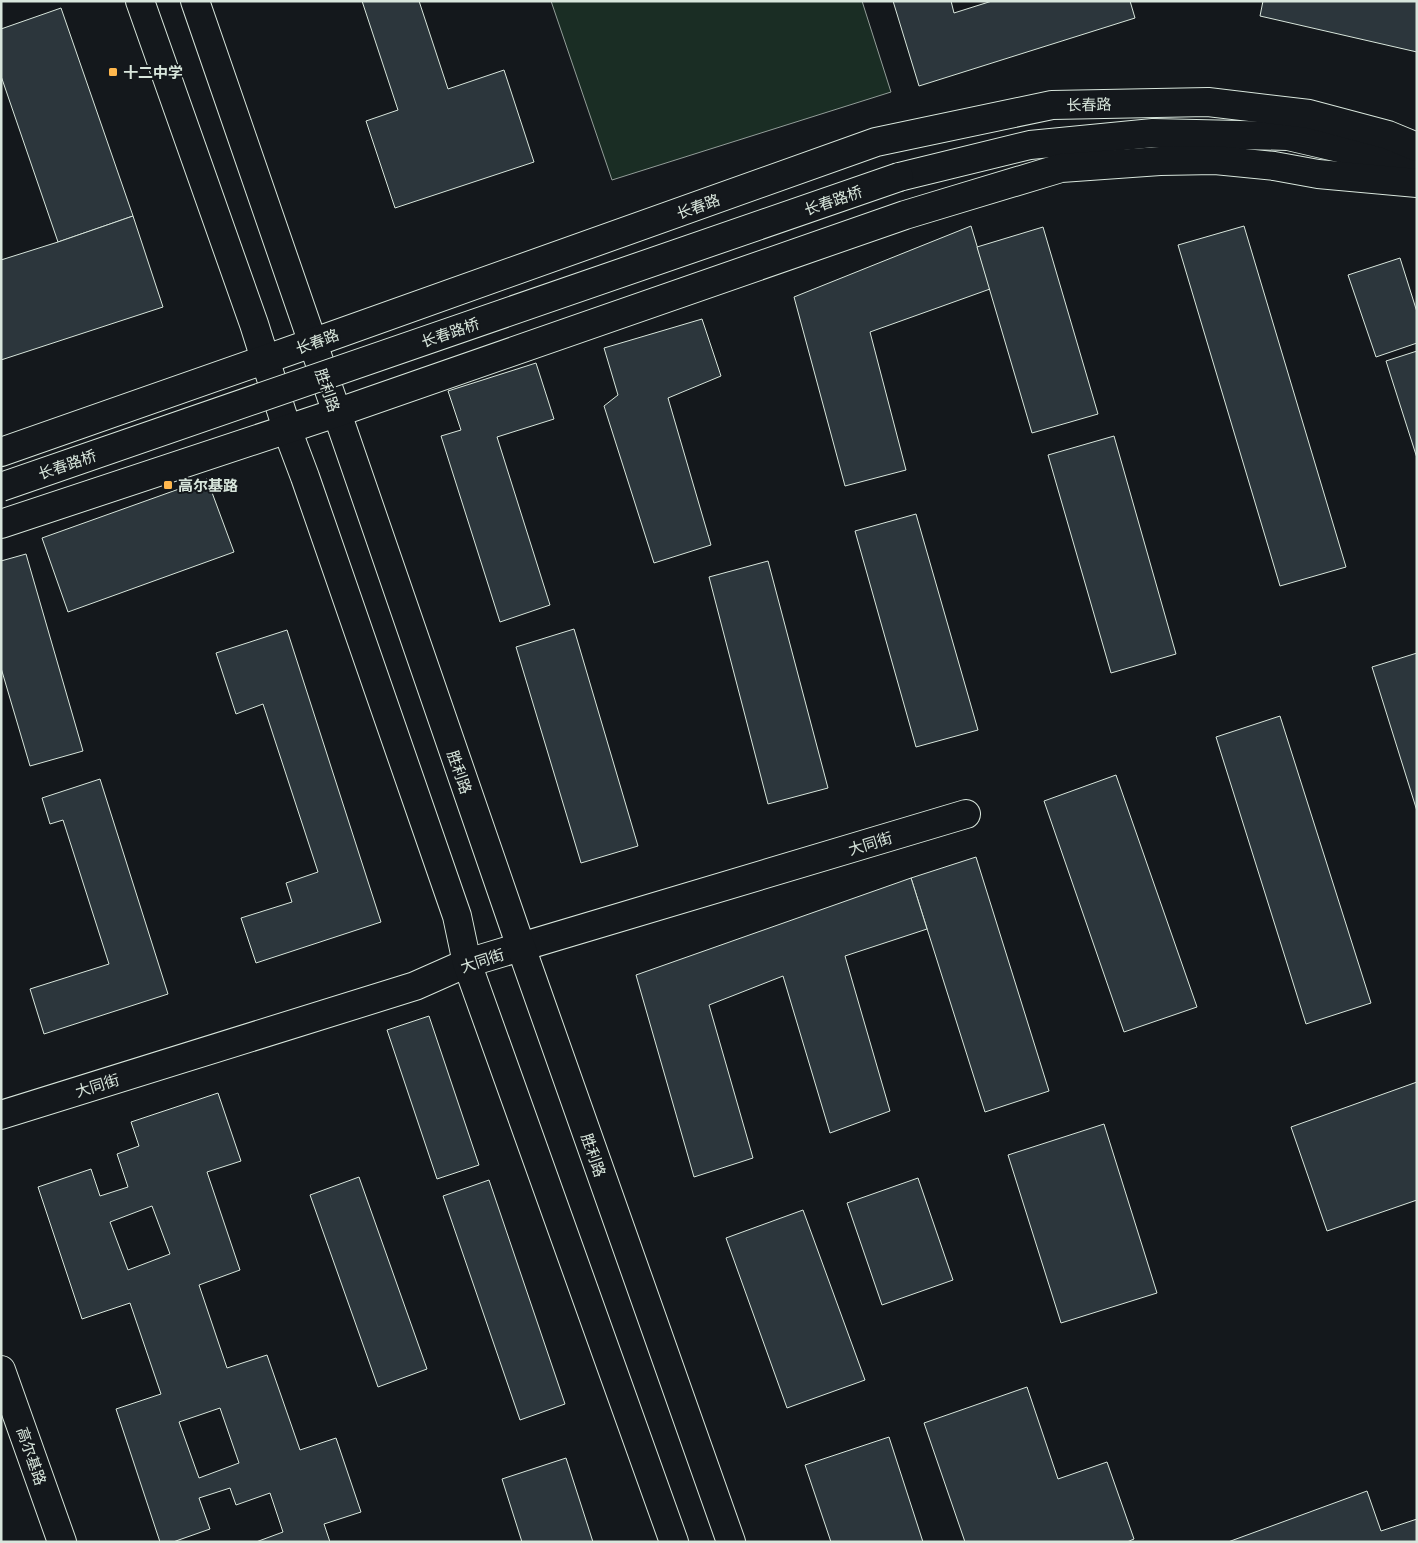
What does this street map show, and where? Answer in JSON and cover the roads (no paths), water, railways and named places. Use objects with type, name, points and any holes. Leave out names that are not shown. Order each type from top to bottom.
[{"type":"main road","points":[[140,1],[266,359],[287,429],[454,906],[467,963],[674,1542]]},
{"type":"main road","name":"胜利路","points":[[195,1],[521,947],[731,1542]]},
{"type":"main road","name":"长春路","points":[[1,452],[876,142],[1052,105],[1208,102],[1308,114],[1388,135],[1417,147]]},
{"type":"main road","name":"长春路桥","points":[[1,487],[899,177],[1030,146],[1153,133],[1288,136],[1417,166]]},
{"type":"main road","points":[[1,524],[287,429],[905,215],[1061,168],[1215,160],[1274,166],[1328,175],[1417,183]]},
{"type":"main road","name":"大同街","points":[[1,1115],[415,986],[467,963],[966,814]]},
{"type":"main road","name":"高尔基路","points":[[1,1370],[62,1542]]},
{"type":"place","name":"十二中学","points":[[113,72]]},
{"type":"place","name":"高尔基路","points":[[168,485]]}]
